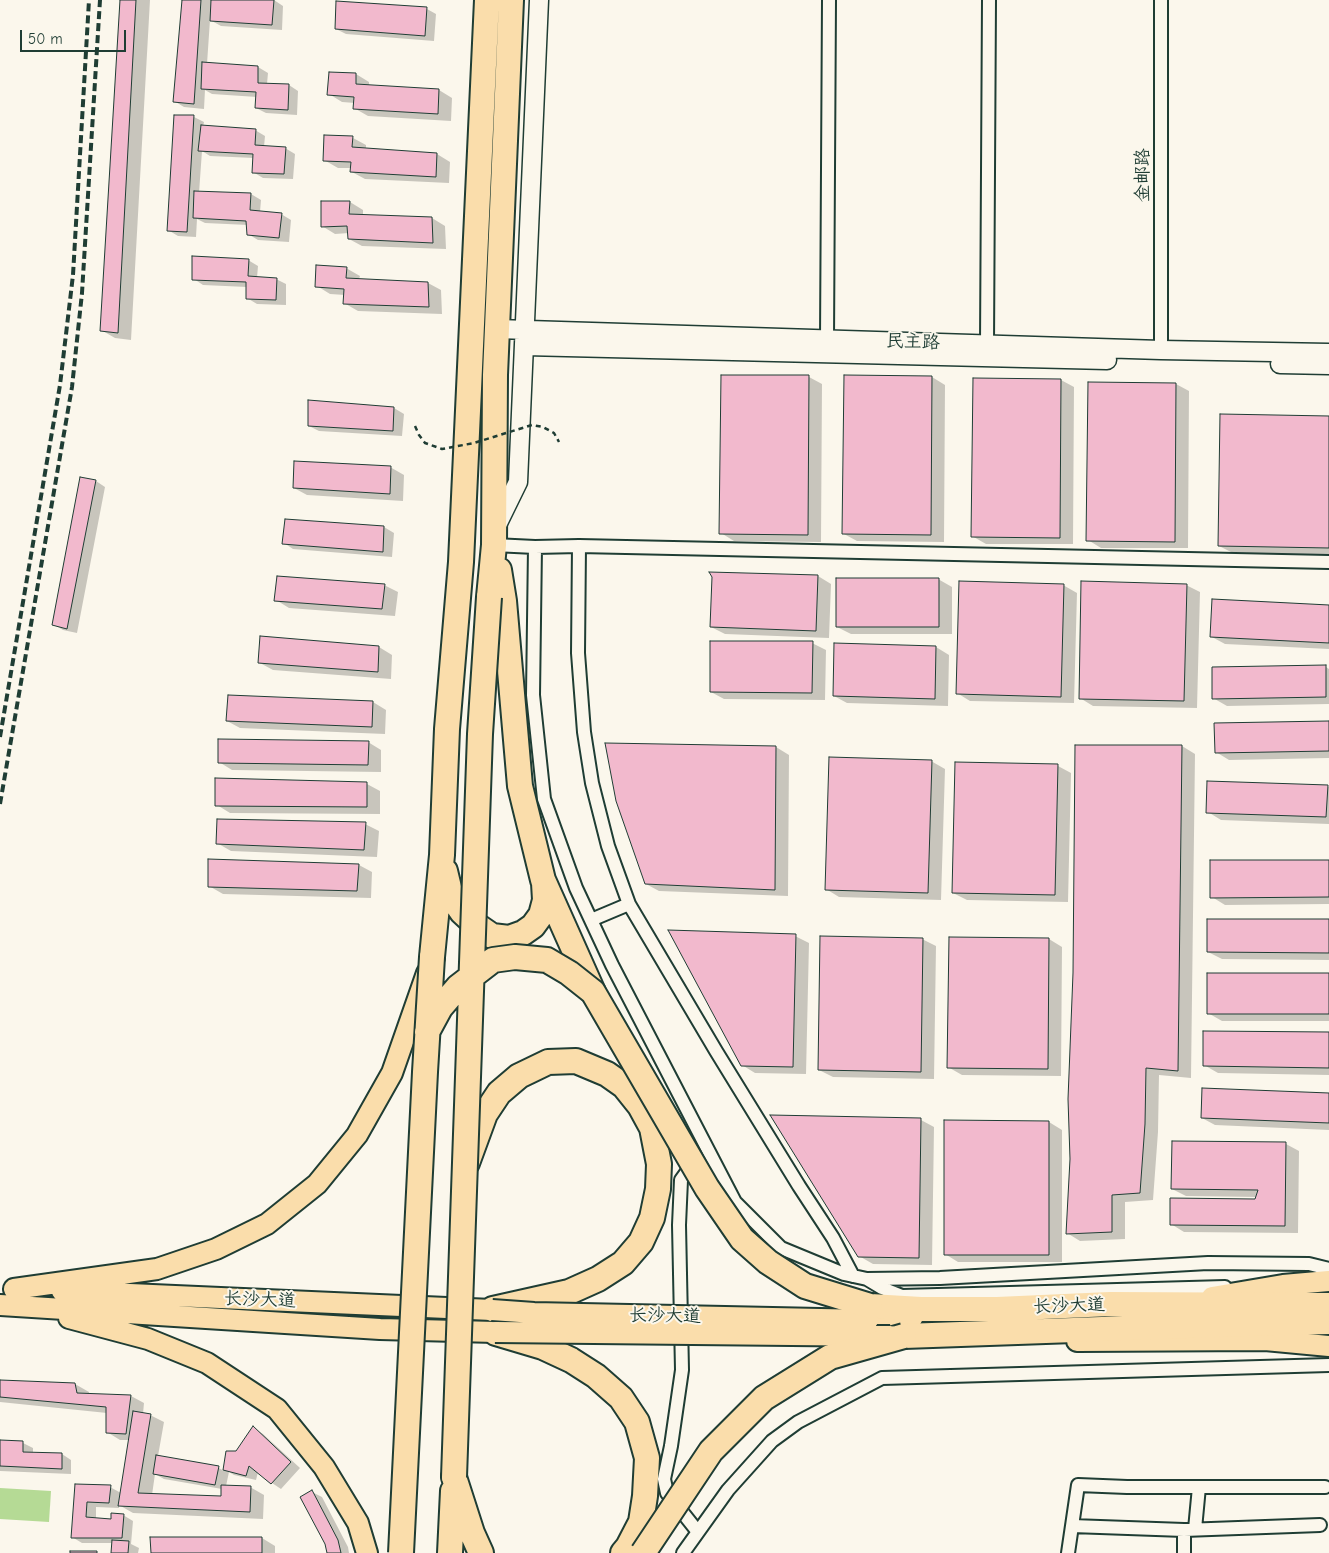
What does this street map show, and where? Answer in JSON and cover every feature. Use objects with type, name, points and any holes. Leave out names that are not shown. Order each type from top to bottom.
[{"type":"highway","points":[[401,1553],[427,1032],[442,855],[447,729],[461,562],[487,0]]},
{"type":"highway","points":[[442,855],[451,896],[462,912],[492,936],[509,938],[533,926],[541,915],[545,900],[543,880],[520,786],[497,599],[494,537],[496,329],[511,0]]},
{"type":"highway","points":[[450,1553],[480,734],[497,599]]},
{"type":"highway","name":"长沙大道","points":[[543,880],[593,992],[707,1188],[742,1239],[768,1262],[805,1286],[869,1313],[1003,1301],[1161,1304],[1329,1322]]},
{"type":"highway","points":[[427,1032],[440,1008],[458,987],[493,960],[515,956],[547,960],[593,992]]},
{"type":"highway","points":[[465,1170],[485,1114],[499,1093],[519,1076],[548,1062],[576,1061],[607,1074],[624,1086],[640,1106],[652,1128],[659,1164],[658,1189],[652,1218],[641,1242],[623,1262],[598,1279],[493,1321]]},
{"type":"highway","name":"长沙大道","points":[[642,1553],[711,1451],[764,1398],[830,1357],[904,1336],[1024,1332],[1251,1314],[1329,1305]]},
{"type":"highway","points":[[493,1321],[571,1360],[596,1376],[621,1398],[637,1422],[647,1458],[645,1496],[641,1522],[628,1548],[623,1553]]},
{"type":"highway","points":[[454,1477],[472,1533],[481,1553]]},
{"type":"main road","points":[[7,1289],[157,1269],[216,1249],[267,1224],[317,1184],[357,1135],[392,1073],[432,956]]},
{"type":"main road","points":[[1161,1304],[1283,1285],[1329,1281]]},
{"type":"main road","name":"长沙大道","points":[[7,1289],[493,1321],[534,1313],[869,1313]]},
{"type":"main road","points":[[0,1305],[380,1330],[493,1321],[904,1336]]},
{"type":"main road","points":[[27,1306],[148,1339],[208,1363],[277,1409],[324,1467],[358,1523],[367,1553]]},
{"type":"main road","points":[[1024,1332],[1073,1341],[1265,1340],[1329,1346]]},
{"type":"street","points":[[539,0],[518,482],[494,537],[535,547],[579,546],[1329,562]]},
{"type":"street","points":[[827,339],[829,0]]},
{"type":"street","points":[[987,344],[989,0]]},
{"type":"street","name":"金邮路","points":[[1161,0],[1161,350]]},
{"type":"street","name":"民主路","points":[[496,329],[525,338],[1329,365]]},
{"type":"street","name":"民主路","points":[[525,338],[827,339],[1161,350],[1329,353]]},
{"type":"street","points":[[579,546],[578,653],[584,732],[592,783],[608,846],[629,904],[716,1051],[833,1238],[853,1276]]},
{"type":"street","points":[[535,547],[533,695],[544,799],[576,888],[612,965],[735,1202],[781,1248],[844,1274],[866,1279],[940,1278],[1208,1263],[1309,1264],[1329,1270]]},
{"type":"street","points":[[591,920],[629,904]]},
{"type":"street","points":[[698,1532],[667,1493],[664,1479],[671,1446],[682,1370],[679,1225],[681,1180],[706,1146]]},
{"type":"street","points":[[866,1279],[902,1296],[1003,1301],[1283,1285]]},
{"type":"street","points":[[683,1553],[728,1490],[772,1441],[798,1422],[882,1378],[1329,1365]]},
{"type":"street","points":[[1068,1553],[1078,1485],[1127,1487],[1325,1487]]},
{"type":"street","points":[[1184,1553],[1199,1487]]},
{"type":"street","points":[[1072,1526],[1190,1529],[1320,1525]]},
{"type":"path","points":[[415,426],[425,443],[442,450],[474,443],[532,425],[542,427],[554,433],[558,442]]},
{"type":"green space","points":[[0,1488],[51,1491],[49,1522],[0,1519]]},
{"type":"building","points":[[120,0],[136,0],[118,333],[100,331]]},
{"type":"building","points":[[182,0],[201,0],[194,104],[173,102]]},
{"type":"building","points":[[211,0],[274,0],[272,25],[210,21]]},
{"type":"building","points":[[336,1],[427,7],[425,36],[335,29]]},
{"type":"building","points":[[202,62],[258,66],[258,83],[289,84],[288,110],[255,108],[256,92],[201,89]]},
{"type":"building","points":[[329,72],[356,73],[356,84],[439,89],[438,114],[353,109],[354,97],[327,95]]},
{"type":"building","points":[[174,115],[194,115],[187,232],[167,231]]},
{"type":"building","points":[[201,125],[256,129],[255,145],[286,147],[284,174],[252,173],[253,154],[198,151]]},
{"type":"building","points":[[324,135],[353,136],[352,147],[437,153],[436,177],[350,172],[351,162],[323,161]]},
{"type":"building","points":[[194,191],[251,193],[250,210],[282,213],[279,238],[247,235],[246,221],[193,218]]},
{"type":"building","points":[[321,201],[350,201],[349,214],[432,217],[433,243],[348,239],[347,226],[321,227]]},
{"type":"building","points":[[192,256],[249,259],[248,276],[277,278],[276,300],[246,299],[246,282],[192,280]]},
{"type":"building","points":[[316,265],[347,267],[346,278],[428,282],[429,307],[343,304],[344,289],[315,287]]},
{"type":"building","points":[[721,375],[809,375],[808,535],[719,534]]},
{"type":"building","points":[[844,375],[932,376],[931,535],[842,534]]},
{"type":"building","points":[[973,378],[1061,379],[1060,538],[971,537]]},
{"type":"building","points":[[1088,382],[1176,383],[1175,542],[1086,541]]},
{"type":"building","points":[[308,400],[394,407],[393,431],[308,426]]},
{"type":"building","points":[[1220,414],[1329,416],[1329,548],[1218,546]]},
{"type":"building","points":[[294,461],[391,466],[390,494],[293,488]]},
{"type":"building","points":[[80,477],[96,480],[67,629],[52,625]]},
{"type":"building","points":[[285,519],[384,526],[383,552],[282,544]]},
{"type":"building","points":[[709,572],[818,575],[816,631],[710,627],[712,577]]},
{"type":"building","points":[[277,576],[385,584],[382,609],[274,601]]},
{"type":"building","points":[[836,578],[939,578],[939,627],[836,627]]},
{"type":"building","points":[[959,581],[1064,584],[1061,697],[956,694]]},
{"type":"building","points":[[1081,581],[1187,584],[1184,701],[1079,699]]},
{"type":"building","points":[[1212,599],[1329,605],[1329,643],[1210,637]]},
{"type":"building","points":[[260,636],[379,646],[378,672],[258,663]]},
{"type":"building","points":[[710,641],[813,641],[812,693],[710,692]]},
{"type":"building","points":[[834,643],[936,646],[935,699],[833,696]]},
{"type":"building","points":[[1326,665],[1326,697],[1212,699],[1212,667]]},
{"type":"building","points":[[228,695],[373,701],[372,727],[226,721]]},
{"type":"building","points":[[1329,721],[1329,751],[1215,753],[1214,723]]},
{"type":"building","points":[[218,739],[369,741],[368,765],[218,763]]},
{"type":"building","points":[[605,743],[776,746],[775,890],[645,884],[616,801]]},
{"type":"building","points":[[1075,745],[1182,745],[1178,1071],[1146,1068],[1145,1124],[1140,1193],[1112,1195],[1112,1232],[1066,1234],[1070,1159],[1068,1099],[1073,973]]},
{"type":"building","points":[[829,757],[932,760],[928,893],[825,890]]},
{"type":"building","points":[[955,762],[1058,764],[1055,895],[952,893]]},
{"type":"building","points":[[215,778],[367,782],[367,807],[215,806]]},
{"type":"building","points":[[1207,781],[1328,785],[1326,817],[1206,813]]},
{"type":"building","points":[[217,819],[366,822],[364,850],[216,844]]},
{"type":"building","points":[[208,859],[359,864],[357,891],[208,887]]},
{"type":"building","points":[[1210,860],[1329,860],[1329,897],[1210,898]]},
{"type":"building","points":[[1207,919],[1329,919],[1329,953],[1207,952]]},
{"type":"building","points":[[668,930],[796,934],[793,1067],[741,1066]]},
{"type":"building","points":[[820,936],[923,938],[921,1072],[818,1070]]},
{"type":"building","points":[[949,937],[1049,938],[1048,1069],[947,1068]]},
{"type":"building","points":[[1207,973],[1329,973],[1329,1014],[1207,1014]]},
{"type":"building","points":[[1203,1031],[1329,1032],[1329,1068],[1203,1066]]},
{"type":"building","points":[[1202,1088],[1329,1093],[1329,1123],[1201,1118]]},
{"type":"building","points":[[770,1115],[921,1118],[919,1258],[858,1257]]},
{"type":"building","points":[[944,1120],[1049,1121],[1049,1255],[944,1255]]},
{"type":"building","points":[[1172,1141],[1286,1142],[1285,1226],[1170,1225],[1170,1198],[1255,1199],[1258,1190],[1171,1189]]},
{"type":"building","points":[[0,1380],[75,1383],[77,1393],[131,1395],[126,1434],[106,1433],[106,1407],[0,1397]]},
{"type":"building","points":[[133,1411],[151,1414],[138,1493],[221,1496],[221,1485],[251,1486],[250,1512],[118,1506]]},
{"type":"building","points":[[253,1426],[291,1462],[271,1484],[249,1466],[246,1476],[223,1470],[226,1451],[236,1451]]},
{"type":"building","points":[[0,1440],[23,1441],[23,1452],[62,1453],[62,1469],[0,1466]]},
{"type":"building","points":[[156,1455],[219,1466],[215,1485],[153,1474]]},
{"type":"building","points":[[75,1484],[111,1485],[109,1503],[87,1502],[86,1517],[111,1519],[111,1513],[124,1514],[122,1538],[71,1538]]},
{"type":"building","points":[[312,1490],[338,1540],[341,1553],[327,1553],[325,1544],[300,1497]]},
{"type":"building","points":[[150,1537],[262,1537],[262,1553],[151,1553]]},
{"type":"building","points":[[112,1540],[129,1541],[128,1553],[111,1553]]},
{"type":"building","points":[[70,1551],[97,1551],[97,1553],[70,1553]]},
{"type":"railway","points":[[0,737],[60,385],[73,275],[89,0]]},
{"type":"railway","points":[[0,804],[72,387],[82,293],[100,0]]}]
